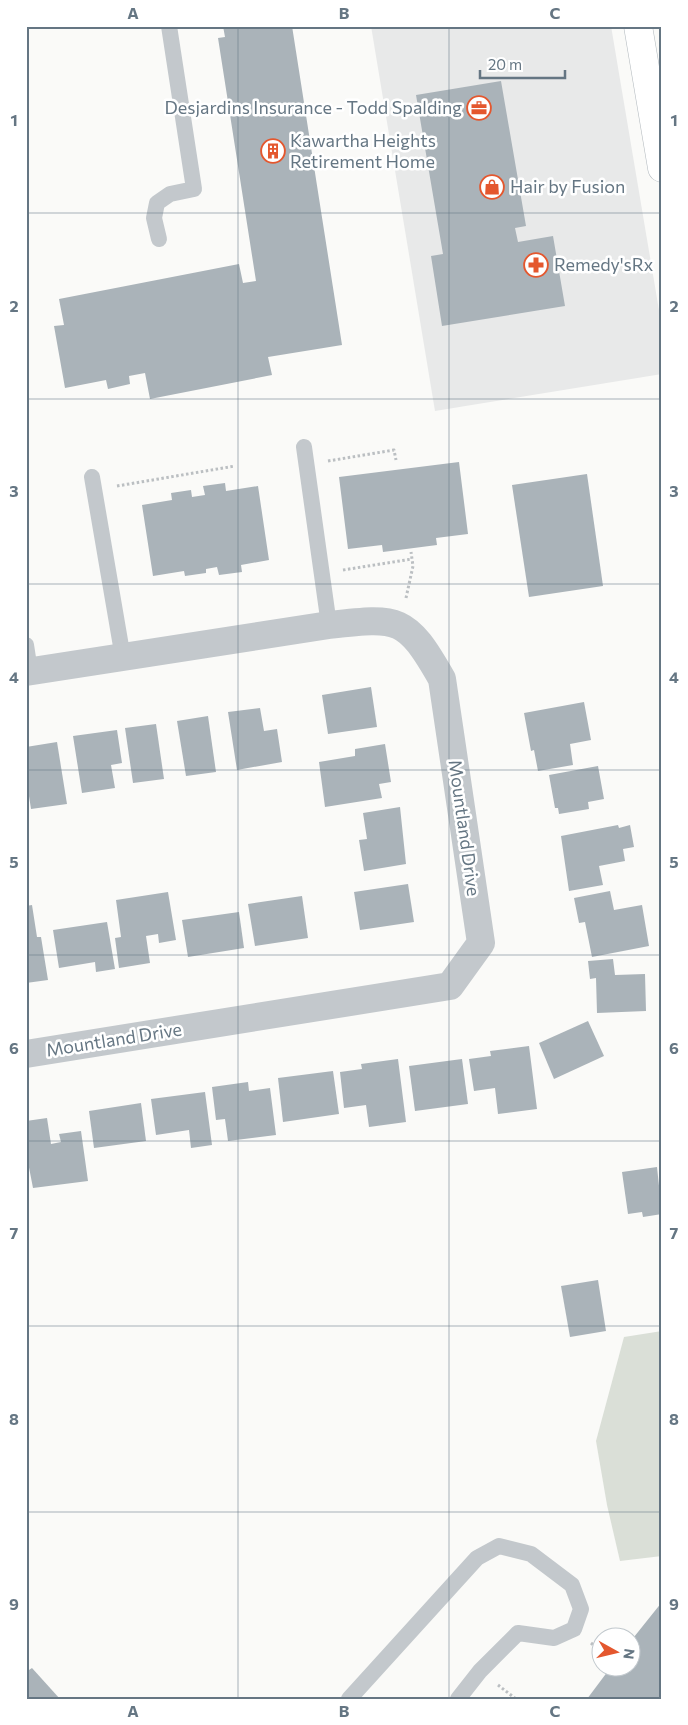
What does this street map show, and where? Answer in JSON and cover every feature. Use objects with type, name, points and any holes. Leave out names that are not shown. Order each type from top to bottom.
[{"type":"main road","points":[[638,26],[662,168]]},
{"type":"street","points":[[28,672],[329,625],[378,619],[401,625]]},
{"type":"street","name":"Mountland Drive","points":[[26,1054],[450,986],[481,943],[442,679],[423,646],[401,625]]},
{"type":"lane","points":[[159,239],[154,218],[157,203],[170,194],[194,189],[169,26]]},
{"type":"lane","points":[[304,447],[329,625]]},
{"type":"lane","points":[[94,483],[123,658]]},
{"type":"lane","points":[[26,645],[28,672]]},
{"type":"lane","points":[[349,1699],[477,1558],[499,1546],[531,1554],[572,1585],[581,1609],[574,1629],[554,1638],[518,1634],[480,1671],[458,1699]]},
{"type":"path","points":[[307,465],[394,450],[396,460]]},
{"type":"path","points":[[94,483],[234,466]]},
{"type":"path","points":[[401,625],[413,566],[411,552]]},
{"type":"path","points":[[322,573],[412,559]]},
{"type":"shaded area","points":[[371,26],[611,26],[662,328],[662,374],[435,411]]},
{"type":"shaded area","points":[[662,1331],[662,1556],[620,1561],[607,1505],[596,1441],[624,1337]]},
{"type":"building","name":"Kawartha Heights Retirement Home","points":[[223,26],[280,26],[281,28],[292,26],[342,345],[268,357],[272,375],[150,399],[145,373],[129,376],[130,384],[108,389],[106,380],[65,388],[54,326],[64,325],[59,299],[239,264],[243,283],[256,281],[218,38],[225,37]]},
{"type":"building","points":[[501,81],[526,226],[515,228],[518,242],[553,236],[565,306],[442,326],[431,256],[443,254],[416,95]]},
{"type":"building","points":[[459,462],[468,534],[436,538],[437,545],[383,552],[382,545],[348,549],[339,477]]},
{"type":"building","points":[[587,474],[603,586],[529,597],[512,485]]},
{"type":"building","points":[[225,483],[226,491],[258,486],[269,560],[241,565],[242,572],[219,575],[217,567],[206,569],[206,573],[185,576],[184,571],[153,576],[142,505],[172,500],[171,493],[191,490],[192,497],[205,495],[203,486]]},
{"type":"building","points":[[371,687],[377,727],[328,734],[322,695]]},
{"type":"building","points":[[584,702],[591,740],[570,744],[573,765],[538,771],[534,750],[531,751],[524,713]]},
{"type":"building","points":[[260,708],[264,731],[277,729],[282,762],[237,770],[228,712]]},
{"type":"building","points":[[208,716],[216,772],[186,776],[177,721]]},
{"type":"building","points":[[156,724],[164,779],[133,783],[125,728]]},
{"type":"building","points":[[117,730],[122,763],[111,765],[115,788],[82,793],[73,736]]},
{"type":"building","points":[[57,742],[67,804],[31,809],[26,777],[26,747]]},
{"type":"building","points":[[385,744],[391,782],[379,784],[382,798],[325,807],[319,762],[355,756],[355,749]]},
{"type":"building","points":[[598,766],[604,799],[588,802],[589,809],[559,814],[558,808],[555,808],[549,775]]},
{"type":"building","points":[[400,807],[406,864],[364,871],[359,840],[367,839],[363,813]]},
{"type":"building","points":[[618,825],[619,828],[630,825],[634,847],[623,849],[625,861],[599,866],[603,885],[569,891],[561,836]]},
{"type":"building","points":[[408,884],[414,922],[360,930],[354,892]]},
{"type":"building","points":[[610,891],[614,910],[642,905],[649,946],[592,957],[585,922],[579,923],[574,898]]},
{"type":"building","points":[[168,892],[176,940],[159,943],[158,934],[146,936],[150,963],[119,968],[115,938],[121,937],[116,900]]},
{"type":"building","points":[[302,896],[308,938],[255,946],[248,904]]},
{"type":"building","points":[[32,905],[37,937],[41,937],[48,980],[26,983],[26,906]]},
{"type":"building","points":[[239,912],[244,948],[188,957],[182,920]]},
{"type":"building","points":[[107,922],[115,969],[96,972],[95,962],[59,968],[53,930]]},
{"type":"building","points":[[613,959],[615,975],[645,974],[646,1011],[597,1013],[596,978],[590,979],[588,961]]},
{"type":"building","points":[[588,1021],[604,1056],[554,1079],[539,1043]]},
{"type":"building","points":[[529,1046],[537,1109],[498,1114],[495,1088],[474,1091],[469,1059],[491,1056],[490,1051]]},
{"type":"building","points":[[398,1059],[406,1122],[369,1127],[366,1105],[344,1108],[340,1072],[362,1069],[361,1064]]},
{"type":"building","points":[[462,1059],[468,1104],[415,1111],[409,1066]]},
{"type":"building","points":[[333,1071],[339,1114],[283,1122],[278,1078]]},
{"type":"building","points":[[248,1082],[249,1091],[270,1088],[276,1135],[228,1141],[225,1119],[216,1120],[212,1087]]},
{"type":"building","points":[[205,1092],[212,1145],[191,1148],[189,1130],[156,1135],[151,1099]]},
{"type":"building","points":[[141,1103],[146,1141],[94,1148],[89,1111]]},
{"type":"building","points":[[47,1118],[51,1144],[61,1142],[59,1134],[81,1131],[88,1181],[33,1188],[26,1152],[26,1121]]},
{"type":"building","points":[[657,1167],[662,1214],[643,1217],[642,1212],[628,1214],[622,1172]]},
{"type":"building","points":[[598,1280],[606,1331],[570,1337],[561,1286]]},
{"type":"building","points":[[662,1602],[662,1699],[587,1699],[603,1678],[640,1678],[640,1630]]},
{"type":"building","points":[[32,1668],[60,1699],[26,1699],[26,1672]]},
{"type":"place","name":"Desjardins Insurance - Todd Spalding","points":[[479,108]]},
{"type":"place","name":"Kawartha Heights Retirement Home","points":[[273,151]]},
{"type":"place","name":"Hair by Fusion","points":[[492,187]]},
{"type":"place","name":"Remedy'sRx","points":[[536,265]]}]
